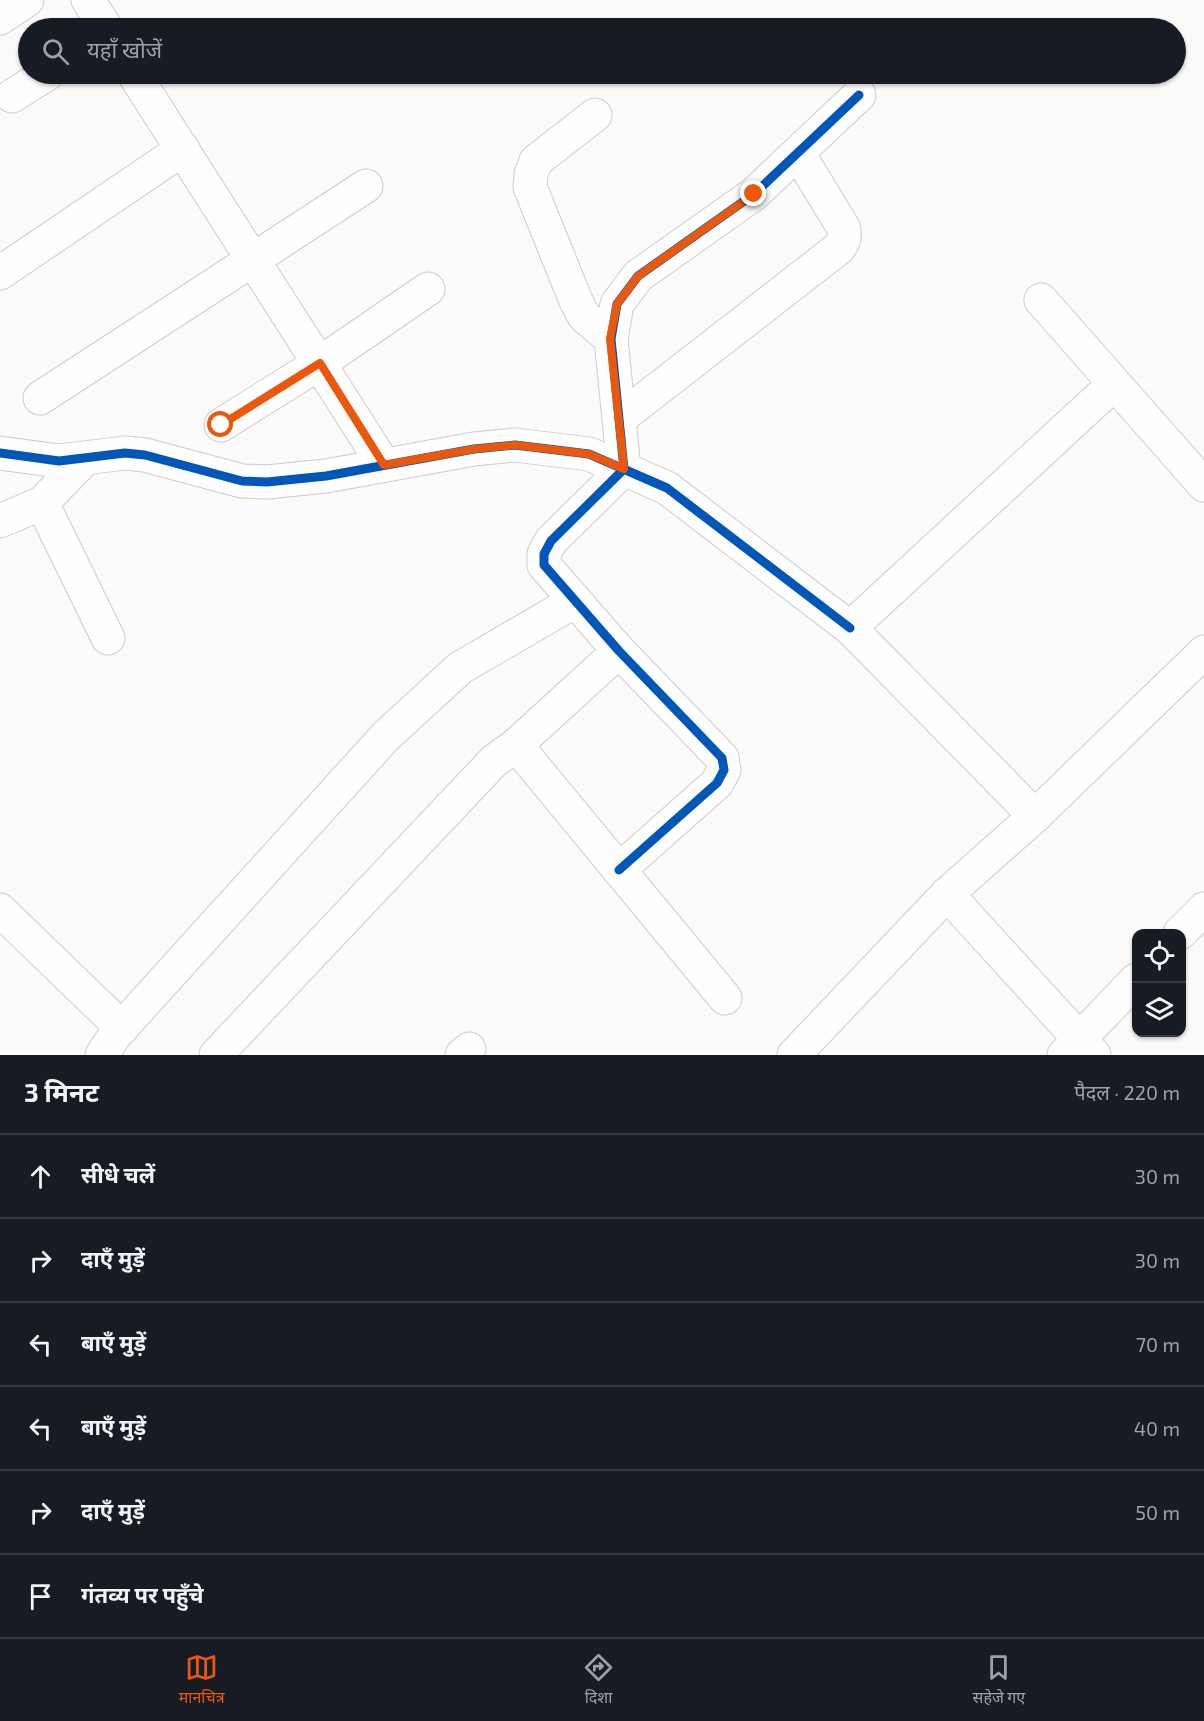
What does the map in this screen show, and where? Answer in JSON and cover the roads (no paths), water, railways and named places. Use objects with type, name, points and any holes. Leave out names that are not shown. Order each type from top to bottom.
[{"type":"street","points":[[0,18],[27,0]]},
{"type":"street","points":[[88,0],[100,18]]},
{"type":"street","points":[[12,96],[31,84]]},
{"type":"street","points":[[141,84],[384,465]]},
{"type":"street","points":[[624,469],[610,339],[617,304],[638,276],[754,194],[859,95]]},
{"type":"street","points":[[595,115],[536,161],[530,187],[576,302],[584,316],[610,339]]},
{"type":"street","points":[[0,273],[183,149]]},
{"type":"street","points":[[619,419],[839,248],[846,234],[843,227],[798,153]]},
{"type":"street","points":[[40,398],[254,261],[366,186]]},
{"type":"street","points":[[221,425],[320,363],[428,289]]},
{"type":"street","points":[[1041,300],[1204,485]]},
{"type":"street","points":[[850,628],[1114,384]]},
{"type":"street","points":[[0,453],[59,461],[125,453],[145,455],[242,481],[267,482],[474,449],[515,445],[589,454],[667,488],[850,628],[1035,816]]},
{"type":"street","points":[[0,521],[42,503],[86,458]]},
{"type":"street","points":[[619,870],[717,783],[724,770],[722,758],[620,651],[544,565],[544,554],[551,541],[624,469]]},
{"type":"street","points":[[42,503],[108,638]]},
{"type":"street","points":[[102,1055],[122,1028],[385,737],[460,668],[575,601]]},
{"type":"street","points":[[216,1055],[494,761],[516,745],[620,651]]},
{"type":"street","points":[[794,1055],[947,894],[1198,669]]},
{"type":"street","points":[[516,745],[725,998]]},
{"type":"street","points":[[947,894],[1079,1050],[1135,983]]},
{"type":"street","points":[[1184,929],[1204,909]]},
{"type":"street","points":[[0,910],[122,1028]]}]
